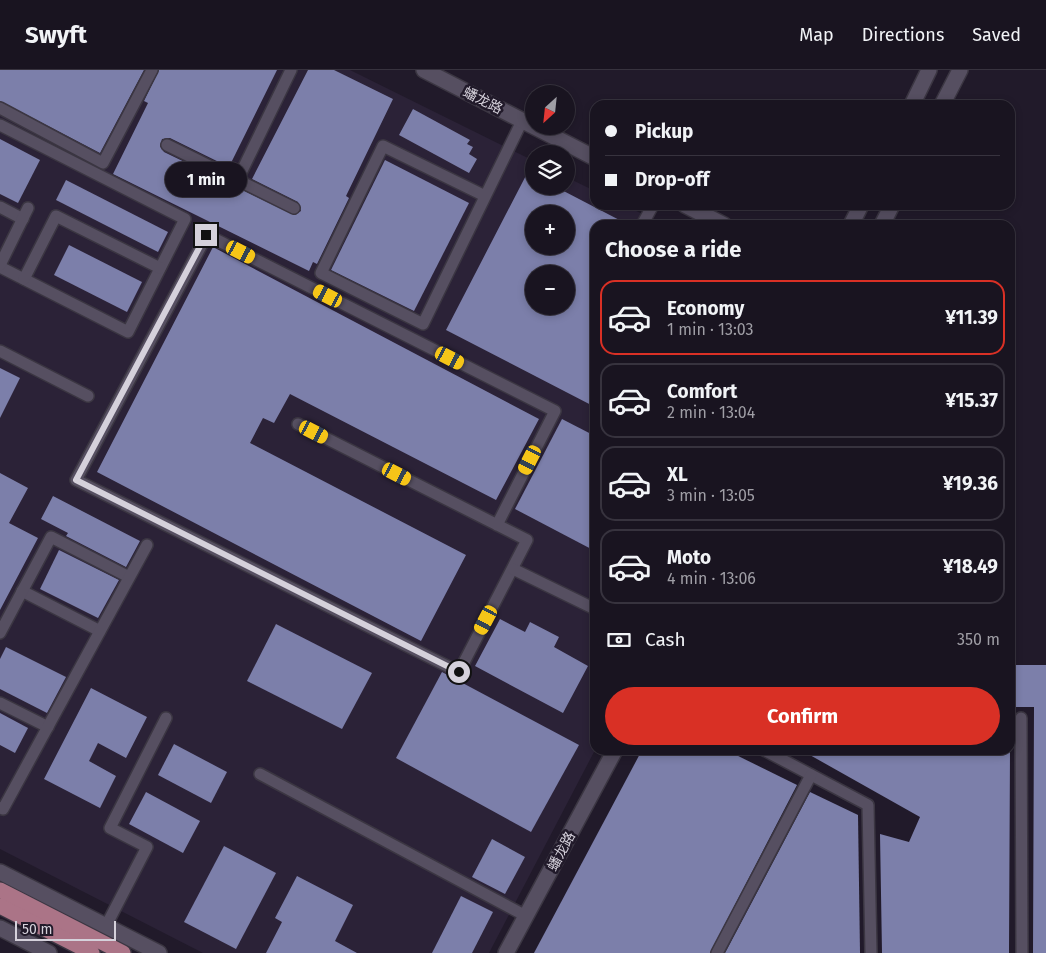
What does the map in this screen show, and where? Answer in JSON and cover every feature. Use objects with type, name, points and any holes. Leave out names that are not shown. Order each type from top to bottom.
[{"type":"main road","points":[[0,890],[124,953]]},
{"type":"main road","points":[[0,906],[92,953]]},
{"type":"street","points":[[0,108],[103,163],[152,70]]},
{"type":"street","points":[[238,180],[291,70]]},
{"type":"street","name":"蟠龙路","points":[[424,70],[590,155]]},
{"type":"street","points":[[914,100],[929,70]]},
{"type":"street","points":[[945,100],[960,70]]},
{"type":"street","points":[[485,196],[383,146],[321,272],[422,324],[522,121]]},
{"type":"street","points":[[0,125],[185,219],[128,332],[0,266],[28,208]]},
{"type":"street","points":[[167,144],[294,208]]},
{"type":"street","points":[[0,207],[23,219]]},
{"type":"street","points":[[695,210],[714,220]]},
{"type":"street","points":[[24,280],[56,216],[160,268]]},
{"type":"street","points":[[298,424],[496,525],[528,540],[459,672],[76,480],[206,235],[555,410],[496,525]]},
{"type":"street","points":[[0,351],[88,396]]},
{"type":"street","points":[[0,632],[50,537],[129,577]]},
{"type":"street","points":[[0,808],[3,809],[147,545]]},
{"type":"street","points":[[513,569],[590,607]]},
{"type":"street","points":[[22,590],[100,631]]},
{"type":"street","points":[[0,703],[48,727]]},
{"type":"street","points":[[106,926],[147,847],[110,828],[166,718]]},
{"type":"street","points":[[1022,718],[1022,953]]},
{"type":"street","name":"蟠龙路","points":[[506,953],[612,755]]},
{"type":"street","points":[[773,755],[868,805],[871,953]]},
{"type":"street","points":[[260,774],[526,916]]},
{"type":"street","points":[[717,953],[811,775]]},
{"type":"street","points":[[0,872],[159,953]]},
{"type":"street","points":[[0,928],[50,953]]},
{"type":"shaded area","points":[[0,70],[350,70],[525,157],[525,195],[575,195],[575,181],[590,189],[590,210],[634,210],[655,220],[590,220],[590,755],[592,755],[489,953],[203,953],[0,849]]},
{"type":"building","points":[[0,70],[144,70],[100,153],[0,101]]},
{"type":"building","points":[[159,70],[277,70],[229,167],[170,138],[162,139],[160,146],[164,152],[294,215],[301,211],[298,202],[252,179],[308,70],[334,70],[393,99],[346,196],[349,198],[317,264],[313,262],[309,271],[113,174],[148,103],[144,101]]},
{"type":"building","points":[[413,109],[470,140],[467,144],[473,147],[469,154],[477,159],[469,173],[399,135]]},
{"type":"building","points":[[0,139],[40,160],[18,203],[0,194]]},
{"type":"building","points":[[385,160],[469,203],[414,311],[331,270]]},
{"type":"building","points":[[525,177],[525,195],[571,195],[590,205],[590,210],[600,210],[619,220],[590,220],[590,404],[446,330]]},
{"type":"building","points":[[66,180],[168,232],[158,252],[56,200]]},
{"type":"building","points":[[69,245],[142,282],[127,312],[54,275]]},
{"type":"building","points":[[213,247],[539,419],[496,500],[290,394],[274,423],[263,418],[250,443],[466,555],[421,641],[97,472]]},
{"type":"building","points":[[0,368],[20,378],[0,418]]},
{"type":"building","points":[[562,419],[590,433],[590,548],[515,509]]},
{"type":"building","points":[[0,473],[28,488],[9,523],[38,538],[0,610]]},
{"type":"building","points":[[53,496],[140,541],[126,567],[66,536],[68,533],[41,519]]},
{"type":"building","points":[[59,550],[119,580],[98,618],[40,589]]},
{"type":"building","points":[[500,619],[525,632],[530,622],[559,637],[554,647],[588,666],[563,713],[475,666]]},
{"type":"building","points":[[276,624],[372,673],[342,729],[247,681]]},
{"type":"building","points":[[6,647],[66,677],[47,713],[0,689],[0,659]]},
{"type":"building","points":[[1015,665],[1046,665],[1046,953],[1033,953],[1034,707],[1015,707]]},
{"type":"building","points":[[442,672],[579,745],[531,832],[396,758]]},
{"type":"building","points":[[91,688],[147,717],[126,758],[98,743],[89,761],[116,776],[100,808],[44,779]]},
{"type":"building","points":[[0,713],[28,728],[15,753],[0,745]]},
{"type":"building","points":[[174,744],[227,772],[211,803],[158,775]]},
{"type":"building","points":[[639,755],[736,755],[797,785],[710,953],[534,953]]},
{"type":"building","points":[[810,755],[1010,755],[1009,953],[882,953],[880,834],[909,842],[920,817]]},
{"type":"building","points":[[146,792],[200,821],[183,853],[129,824]]},
{"type":"building","points":[[810,792],[858,815],[860,953],[725,953]]},
{"type":"building","points":[[492,839],[525,857],[505,894],[472,877]]},
{"type":"building","points":[[224,846],[276,873],[236,949],[184,922]]},
{"type":"building","points":[[297,876],[353,905],[335,941],[357,953],[266,953],[282,922],[275,918]]},
{"type":"building","points":[[461,896],[493,912],[472,953],[432,953]]},
{"type":"route","points":[[206,235],[76,480],[459,672]]}]
